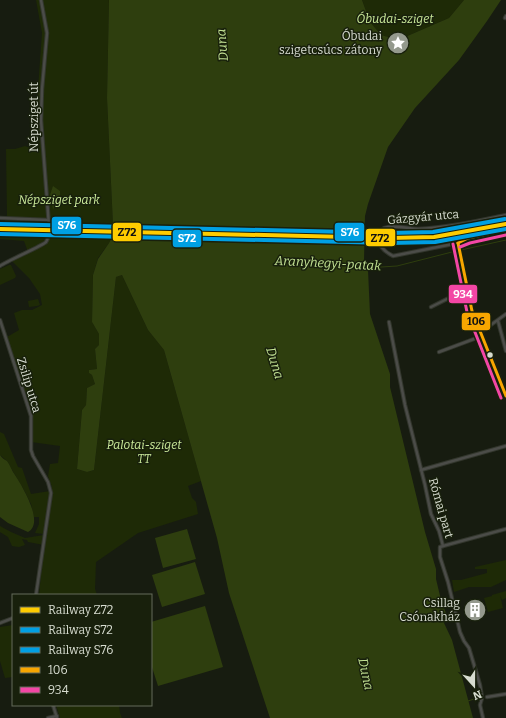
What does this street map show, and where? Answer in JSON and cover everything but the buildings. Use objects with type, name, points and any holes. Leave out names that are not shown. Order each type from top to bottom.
[{"type":"street","name":"Népsziget út","points":[[0,266],[13,258],[43,244],[47,240],[48,234],[41,120],[47,33],[41,0]]},
{"type":"street","name":"Gázgyár utca","points":[[458,244],[393,256],[387,253],[378,240],[381,230],[390,227],[417,229],[440,227],[506,215]]},
{"type":"street","points":[[0,218],[48,220]]},
{"type":"street","points":[[506,230],[468,238],[458,244],[472,311],[506,396]]},
{"type":"street","points":[[431,307],[467,289]]},
{"type":"street","points":[[438,352],[481,334],[506,314]]},
{"type":"street","name":"Zsilip utca","points":[[0,320],[31,416],[31,450],[48,482],[51,493],[36,594]]},
{"type":"street","points":[[498,321],[506,349]]},
{"type":"street","name":"Római part","points":[[389,322],[405,405],[431,514],[439,530],[443,546],[440,547],[440,557],[448,582],[460,632],[469,648],[480,685],[482,698],[480,705],[483,718]]},
{"type":"street","points":[[421,470],[506,446]]},
{"type":"street","points":[[443,546],[506,529]]},
{"type":"street","points":[[0,623],[12,618]]},
{"type":"street","points":[[487,697],[506,694]]},
{"type":"street","points":[[48,718],[57,717],[53,706]]},
{"type":"green space","points":[[36,0],[109,0],[107,98],[113,225],[115,232],[98,258],[93,275],[92,322],[99,334],[99,345],[95,349],[97,369],[89,370],[95,384],[87,388],[86,405],[82,410],[77,469],[87,472],[94,470],[116,277],[122,275],[148,330],[164,350],[201,481],[188,486],[192,498],[196,502],[198,514],[138,533],[96,562],[95,589],[97,594],[39,594],[44,545],[28,542],[27,540],[22,539],[25,545],[19,547],[12,546],[8,537],[0,532],[0,526],[25,538],[44,535],[35,533],[39,524],[39,517],[34,517],[31,504],[25,492],[7,461],[0,455],[0,432],[4,434],[18,467],[22,468],[31,494],[50,491],[52,487],[48,476],[50,464],[58,463],[60,446],[31,442],[31,416],[7,337],[19,330],[14,313],[22,310],[32,310],[42,305],[40,294],[29,278],[12,261],[28,252],[24,241],[0,239],[0,233],[7,215],[6,149],[15,149],[25,146],[39,151],[40,131],[35,131],[42,33]]},
{"type":"green space","name":"Óbudai-sziget","points":[[362,0],[464,0],[449,18],[405,37],[392,38],[381,35],[370,22]]},
{"type":"green space","points":[[11,265],[16,276],[15,278],[0,285],[0,269]]},
{"type":"green space","points":[[38,299],[40,305],[29,307],[28,301]]},
{"type":"green space","points":[[506,560],[506,580],[491,587],[469,587],[454,592],[452,580],[461,580],[487,573],[487,569],[475,569],[475,567]]},
{"type":"green space","points":[[506,591],[506,598],[502,600],[500,595],[503,608],[488,612],[484,598]]},
{"type":"green space","points":[[12,625],[12,677],[5,678],[0,661],[0,627]]},
{"type":"green space","points":[[56,706],[119,706],[122,718],[60,718]]},
{"type":"water","name":"Duna","points":[[109,0],[362,0],[370,22],[381,35],[392,38],[405,37],[449,18],[464,0],[501,0],[459,60],[415,108],[388,147],[365,216],[364,261],[368,270],[370,314],[390,374],[390,387],[425,532],[436,569],[436,579],[441,600],[447,616],[444,623],[452,640],[473,718],[270,718],[229,593],[217,538],[164,350],[148,330],[122,275],[116,277],[94,470],[87,472],[77,469],[82,410],[86,405],[87,388],[95,384],[89,370],[97,369],[95,349],[99,345],[99,334],[92,322],[93,275],[98,259],[115,232],[113,225],[107,98]]},
{"type":"water","points":[[53,186],[60,191],[60,200],[53,209],[50,195]]},
{"type":"water","points":[[0,455],[7,461],[27,495],[34,521],[33,527],[28,532],[8,523],[0,517]]},
{"type":"water","points":[[187,529],[196,559],[163,568],[155,538]]},
{"type":"water","points":[[195,562],[205,594],[162,607],[152,575]]},
{"type":"water","points":[[205,606],[223,667],[158,686],[152,667],[152,622]]},
{"type":"pier","points":[[112,229],[367,235],[367,240],[111,234]]},
{"type":"waterway","name":"Aranyhegyi-patak","points":[[366,268],[397,266],[506,240]]},
{"type":"waterway","points":[[468,701],[474,699]]},
{"type":"rail line","name":"S76","points":[[0,224],[390,233],[433,232],[505,219]]},
{"type":"rail line","name":"Z72","points":[[0,229],[390,238],[434,237],[506,224]]},
{"type":"rail line","name":"S72","points":[[0,234],[390,243],[435,242],[506,229]]},
{"type":"transit line","name":"106","points":[[458,243],[468,238],[506,230]]},
{"type":"transit line","name":"934","points":[[460,247],[470,243],[506,235]]},
{"type":"transit line","name":"106","points":[[458,243],[472,311],[506,396]]},
{"type":"transit line","name":"934","points":[[453,244],[467,312],[501,398]]},
{"type":"place","name":"Óbudai szigetcsúcs zátony","points":[[398,43]]},
{"type":"place","name":"Csillag Csónakház","points":[[475,610]]},
{"type":"park label","name":"Népsziget park","points":[[59,200]]},
{"type":"park label","name":"Palotai-sziget TT","points":[[144,452]]}]
